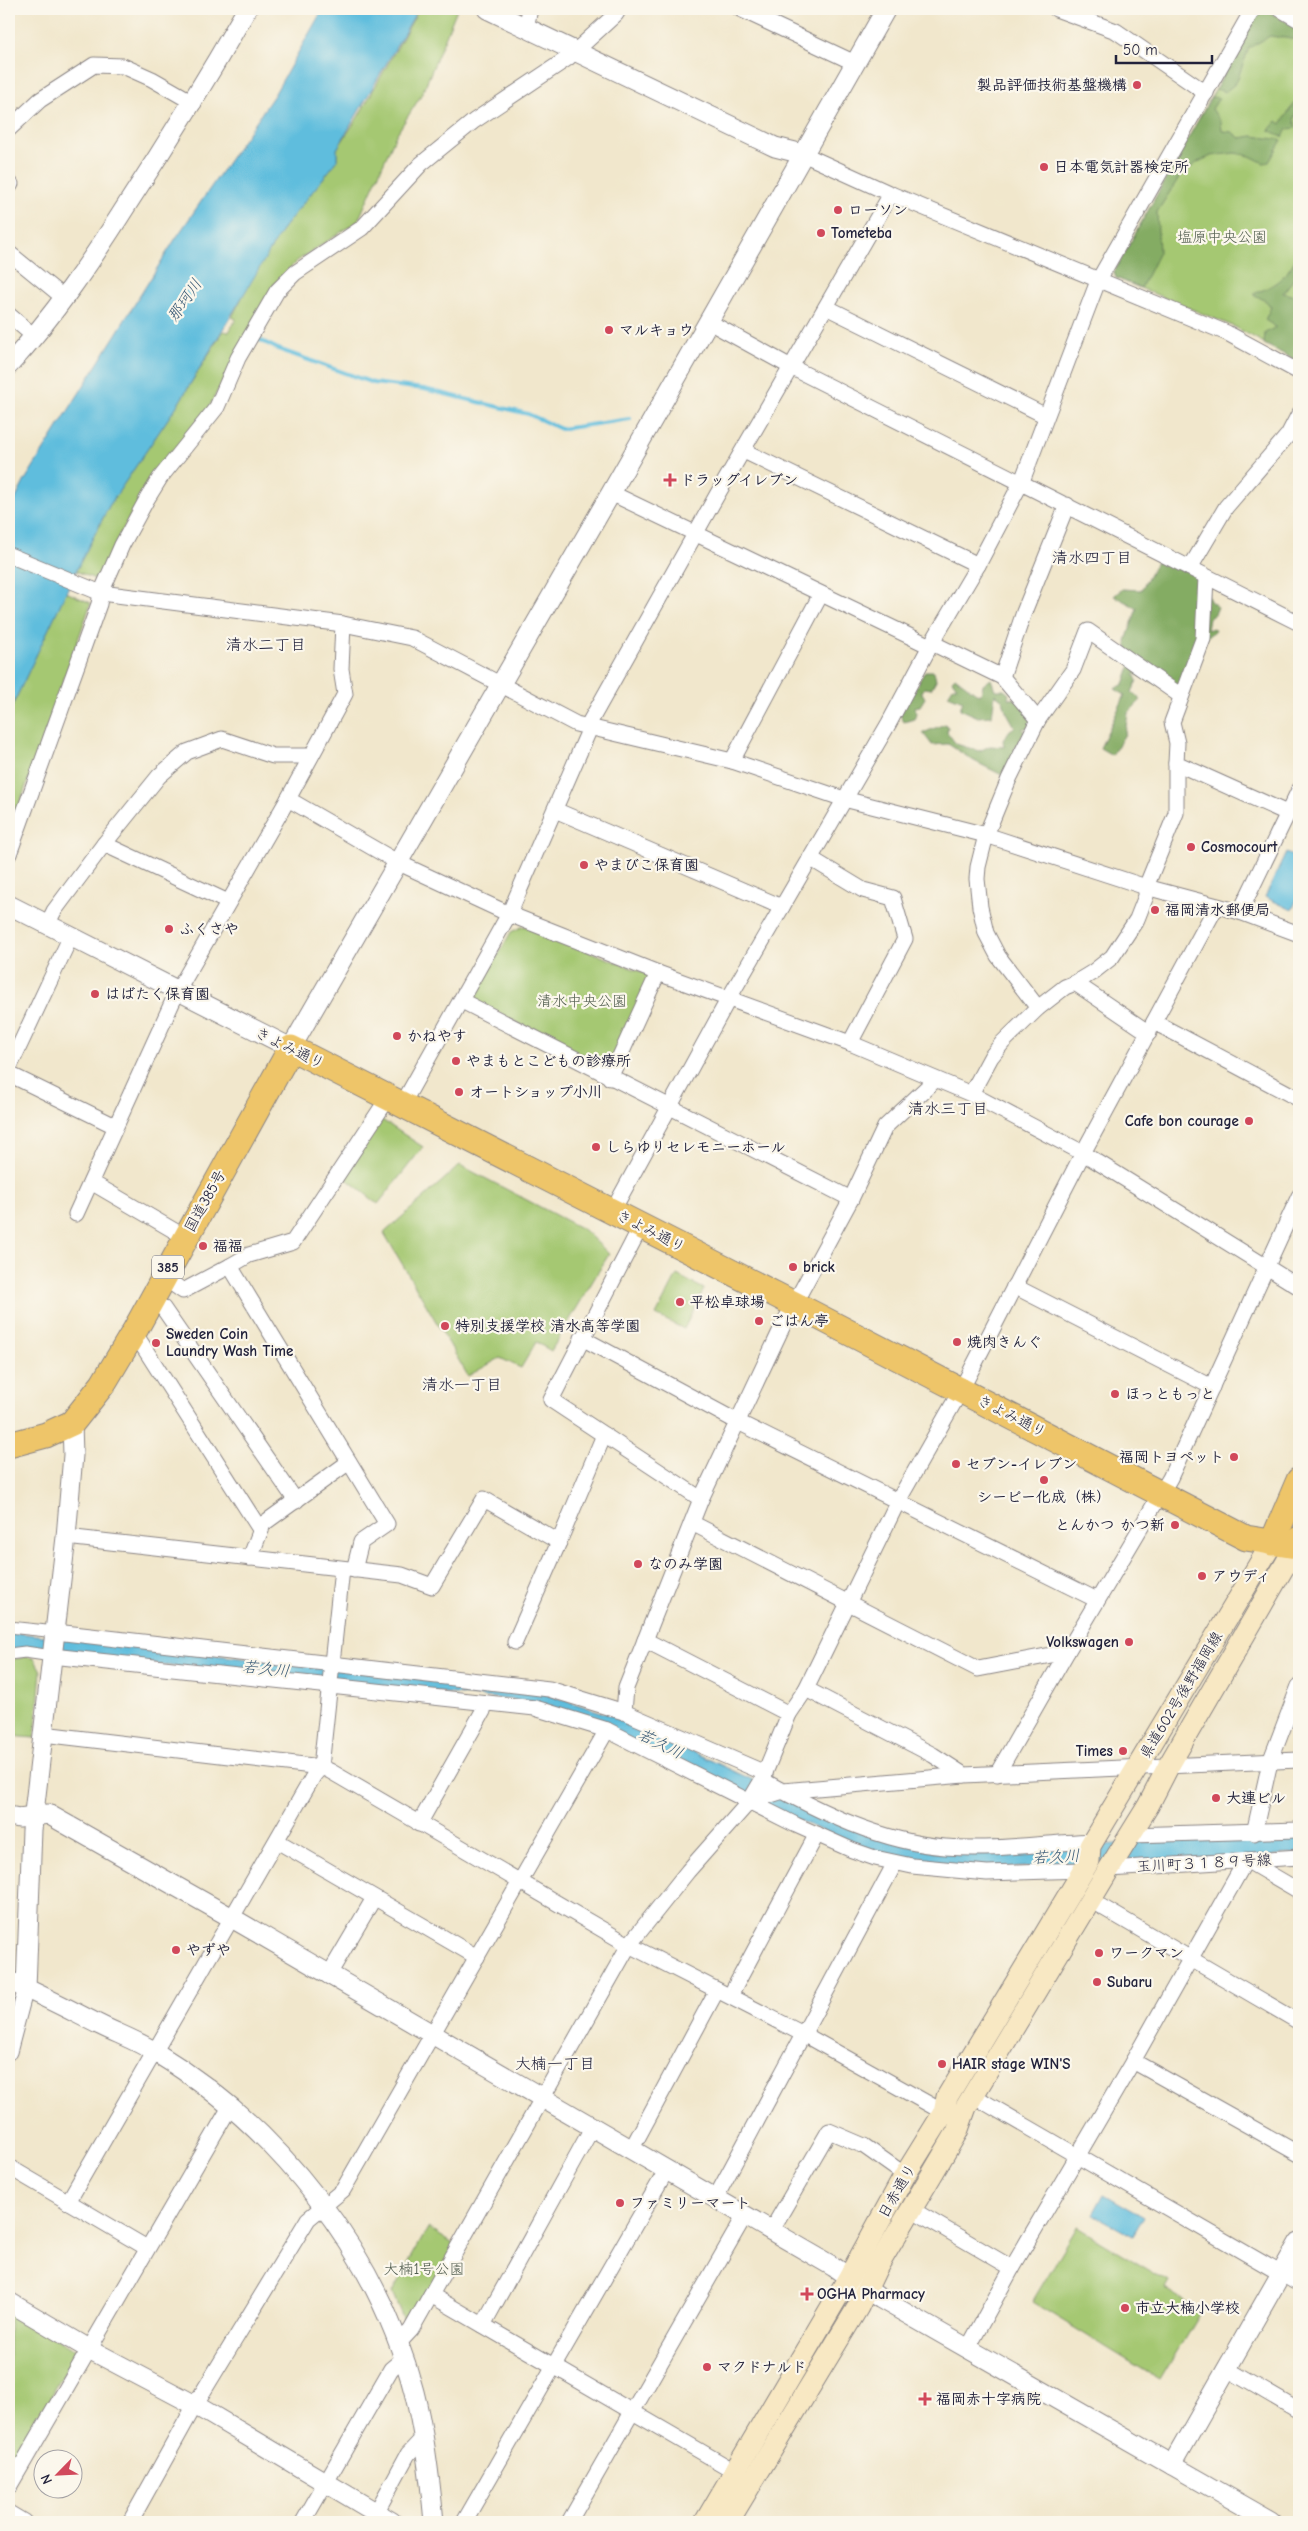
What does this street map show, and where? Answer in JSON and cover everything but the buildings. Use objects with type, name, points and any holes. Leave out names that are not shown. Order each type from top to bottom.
[{"type":"highway","name":"きよみ通り","points":[[291,1048],[794,1304],[1246,1538],[1272,1543],[1298,1544]]},
{"type":"highway","name":"国道385号","points":[[9,1445],[46,1436],[72,1423],[103,1384],[152,1300],[185,1237],[291,1048]]},
{"type":"highway","points":[[1272,1543],[1299,1480]]},
{"type":"main road","name":"県道602号後野福岡線","points":[[1089,1854],[1138,1767],[1272,1543]]},
{"type":"main road","name":"県道602号後野福岡線","points":[[1109,1869],[1129,1839],[1169,1765],[1298,1544]]},
{"type":"main road","name":"日赤通り","points":[[728,2522],[867,2290],[876,2268],[911,2209],[953,2117],[946,2097],[1089,1854]]},
{"type":"main road","name":"日赤通り","points":[[705,2522],[849,2277],[905,2175],[953,2117],[966,2107],[1109,1869]]},
{"type":"street","points":[[9,365],[35,337],[99,248],[194,103],[247,9]]},
{"type":"street","points":[[487,9],[775,146],[803,154],[891,194],[1227,334],[1299,372]]},
{"type":"street","points":[[526,28],[530,9]]},
{"type":"street","points":[[9,854],[96,613],[94,591],[160,478],[217,407],[238,358],[277,291],[295,273],[362,228],[422,164],[474,121],[544,76],[575,52],[619,9]]},
{"type":"street","points":[[740,9],[855,63]]},
{"type":"street","points":[[291,1048],[612,493],[886,9]]},
{"type":"street","points":[[1056,9],[1116,31],[1206,93]]},
{"type":"street","points":[[612,1212],[729,998],[899,707],[931,645],[978,565],[1022,481],[1098,281],[1253,9]]},
{"type":"street","points":[[1280,9],[1299,20]]},
{"type":"street","points":[[9,129],[40,100],[94,65],[122,66],[152,79],[194,103]]},
{"type":"street","points":[[163,1277],[183,1291],[249,1256],[293,1242],[395,1101],[462,1001],[509,914],[555,810],[588,727],[791,366],[891,194]]},
{"type":"street","points":[[9,253],[64,298]]},
{"type":"street","points":[[826,307],[1046,416]]},
{"type":"street","points":[[9,315],[35,337]]},
{"type":"street","points":[[709,322],[791,366],[1022,481],[1299,623]]},
{"type":"street","points":[[1190,568],[1226,508],[1288,435],[1299,414]]},
{"type":"street","points":[[744,451],[978,565]]},
{"type":"street","points":[[612,493],[821,594],[1002,677],[1038,720]]},
{"type":"street","points":[[1002,677],[1024,612],[1068,505]]},
{"type":"street","points":[[9,555],[94,591],[343,624],[412,638],[500,686],[576,724],[732,761],[844,799],[986,836],[1216,907],[1240,912],[1299,934]]},
{"type":"street","points":[[971,1094],[991,1057],[1003,1042],[1038,1008],[1065,987],[1075,984],[1112,957],[1125,940],[1146,896],[1146,886],[1176,813],[1176,743],[1172,722],[1203,638],[1206,577]]},
{"type":"street","points":[[732,761],[821,594]]},
{"type":"street","points":[[76,1214],[177,992],[288,799],[345,694],[341,668],[343,624]]},
{"type":"street","points":[[1038,1008],[998,956],[986,933],[977,879],[986,836],[1038,720],[1073,670],[1088,632],[1181,696]]},
{"type":"street","points":[[47,925],[54,911],[104,844],[159,776],[187,752],[222,739],[274,756],[311,756]]},
{"type":"street","points":[[1176,763],[1287,813]]},
{"type":"street","points":[[1240,912],[1299,790]]},
{"type":"street","points":[[288,799],[399,862],[509,914],[658,973],[850,1043],[971,1094],[1083,1153],[1299,1288]]},
{"type":"street","points":[[555,810],[782,907]]},
{"type":"street","points":[[104,844],[228,902]]},
{"type":"street","points":[[810,858],[863,890],[893,898],[905,940],[850,1043]]},
{"type":"street","name":"きよみ通り","points":[[9,905],[70,938],[291,1048]]},
{"type":"street","points":[[303,2522],[629,1945],[688,1871],[751,1800],[790,1714],[806,1689],[898,1500],[961,1390],[1083,1153],[1216,907]]},
{"type":"street","points":[[9,1068],[70,938]]},
{"type":"street","points":[[610,1078],[658,973]]},
{"type":"street","points":[[1075,984],[1151,1027],[1299,1098]]},
{"type":"street","points":[[462,1001],[851,1199]]},
{"type":"street","points":[[9,1074],[115,1126]]},
{"type":"street","points":[[624,1712],[626,1688],[701,1499],[736,1421],[794,1304],[851,1199],[886,1127],[935,1080]]},
{"type":"street","points":[[91,1182],[185,1237]]},
{"type":"street","points":[[997,1774],[1160,1492],[1170,1478],[1299,1196]]},
{"type":"street","points":[[641,1226],[551,1400],[701,1499]]},
{"type":"street","points":[[68,2202],[314,1775],[321,1768],[332,1662],[348,1570],[361,1542],[387,1524],[230,1266]]},
{"type":"street","points":[[1014,1286],[1212,1387]]},
{"type":"street","points":[[152,1300],[163,1308],[296,1501]]},
{"type":"street","points":[[134,1332],[261,1531]]},
{"type":"street","points":[[582,1338],[736,1421],[1097,1600]]},
{"type":"street","points":[[9,2052],[26,1988],[32,1830],[66,1538],[73,1455],[72,1423]]},
{"type":"street","points":[[515,1642],[604,1435]]},
{"type":"street","points":[[250,1558],[263,1524],[350,1462]]},
{"type":"street","points":[[66,1538],[402,1576],[432,1586],[484,1499],[559,1542]]},
{"type":"street","points":[[692,1523],[846,1604],[978,1670],[1067,1652]]},
{"type":"street","points":[[9,1627],[54,1644],[329,1688],[535,1708],[607,1730],[817,1834],[852,1850],[895,1863],[987,1873],[1089,1854]]},
{"type":"street","points":[[645,1640],[790,1714]]},
{"type":"street","points":[[9,1654],[25,1652],[54,1644],[332,1662],[549,1689],[624,1712],[763,1776],[764,1781],[781,1791],[882,1835],[934,1846],[1089,1854]]},
{"type":"street","points":[[1254,1833],[1270,1762],[1299,1686]]},
{"type":"street","points":[[806,1689],[933,1755],[964,1775]]},
{"type":"street","points":[[419,1824],[484,1711],[486,1703]]},
{"type":"street","points":[[130,2522],[195,2406],[308,2219],[343,2190],[607,1730]]},
{"type":"street","points":[[43,1734],[321,1768],[629,1945],[805,2035],[953,2117]]},
{"type":"street","points":[[751,1800],[781,1791],[964,1775],[1299,1760]]},
{"type":"street","points":[[9,1816],[34,1817],[48,1814],[232,1918],[328,1976],[771,2231],[849,2277],[867,2290],[1272,2522]]},
{"type":"street","name":"玉川町３１８９号線","points":[[1129,1839],[1299,1830]]},
{"type":"street","points":[[631,2150],[817,1834]]},
{"type":"street","points":[[277,1841],[477,1957]]},
{"type":"street","name":"玉川町３１８９号線","points":[[1109,1869],[1299,1857]]},
{"type":"street","points":[[968,2348],[1246,1860],[1299,1891]]},
{"type":"street","points":[[715,2199],[805,2035],[895,1863]]},
{"type":"street","points":[[328,1976],[374,1898]]},
{"type":"street","points":[[1090,1900],[1299,2022]]},
{"type":"street","points":[[9,1981],[154,2052],[230,2107],[291,2167],[323,2206],[360,2264],[401,2351],[424,2437],[434,2522]]},
{"type":"street","points":[[1133,2061],[1299,2154]]},
{"type":"street","points":[[974,2094],[1299,2284]]},
{"type":"street","points":[[9,2487],[230,2107]]},
{"type":"street","points":[[483,2325],[592,2128]]},
{"type":"street","points":[[771,2231],[829,2131],[864,2146],[905,2175]]},
{"type":"street","points":[[9,2168],[147,2248]]},
{"type":"street","points":[[464,2522],[666,2171]]},
{"type":"street","points":[[911,2209],[1012,2268]]},
{"type":"street","points":[[568,2522],[744,2216]]},
{"type":"street","points":[[1172,2465],[1299,2242]]},
{"type":"street","points":[[431,2295],[753,2481]]},
{"type":"street","points":[[9,2302],[89,2349],[195,2406],[380,2519],[408,2454],[424,2437]]},
{"type":"street","points":[[1227,2369],[1299,2411]]},
{"type":"street","points":[[9,2513],[24,2522]]},
{"type":"green space","points":[[419,9],[457,9],[422,94],[396,135],[358,221],[297,261],[275,283],[209,407],[132,512],[97,580],[76,571],[109,506],[180,401],[223,331],[229,332],[236,319],[232,317],[249,284],[284,227],[337,161],[337,149],[358,117]]},
{"type":"green space","name":"塩原中央公園","points":[[1266,10],[1299,29],[1299,362],[1235,327],[1116,278],[1114,272],[1258,13]]},
{"type":"green space","points":[[1266,10],[1299,29],[1299,40],[1270,36],[1249,48],[1236,83],[1225,92],[1216,89],[1258,13]]},
{"type":"green space","points":[[1211,97],[1219,98],[1212,109],[1221,122],[1222,131],[1232,132],[1240,138],[1253,136],[1282,140],[1269,162],[1264,163],[1250,156],[1235,153],[1211,156],[1198,162],[1180,176],[1157,212],[1159,252],[1141,288],[1116,278],[1114,272]]},
{"type":"green space","points":[[1297,98],[1299,99],[1299,111],[1294,118],[1296,128],[1287,129],[1283,137],[1269,130],[1277,121],[1281,124]]},
{"type":"green space","points":[[1295,260],[1299,272],[1283,293],[1299,297],[1299,362],[1264,344],[1265,333],[1276,327],[1265,320],[1271,307],[1266,301],[1253,294],[1277,282]]},
{"type":"green space","points":[[1166,559],[1198,574],[1210,601],[1218,607],[1215,614],[1209,618],[1207,630],[1213,628],[1215,631],[1208,636],[1178,694],[1134,673],[1137,681],[1132,692],[1141,700],[1128,713],[1125,734],[1112,755],[1100,748],[1125,695],[1115,689],[1124,684],[1131,665],[1126,641],[1137,608],[1114,596],[1122,589],[1141,590],[1157,562]]},
{"type":"green space","points":[[66,592],[91,603],[9,834],[9,713]]},
{"type":"green space","points":[[925,671],[934,671],[936,680],[931,689],[925,688],[921,691],[925,698],[920,706],[914,707],[917,713],[914,719],[904,722],[900,715]]},
{"type":"green space","points":[[955,677],[976,693],[981,694],[983,685],[991,679],[995,690],[1004,690],[1009,694],[1008,698],[1020,700],[1032,716],[1029,727],[1022,729],[1025,732],[1014,750],[1016,764],[1006,777],[974,761],[948,744],[932,745],[923,733],[945,724],[948,727],[947,732],[956,744],[979,751],[990,746],[1004,747],[1003,740],[1010,730],[1015,727],[1006,711],[1003,700],[995,694],[992,716],[978,717],[960,709],[963,701],[948,695],[953,687],[957,687],[952,680]]},
{"type":"green space","name":"清水中央公園","points":[[524,926],[652,976],[608,1071],[473,999],[511,932]]},
{"type":"green space","points":[[382,1120],[423,1147],[378,1204],[343,1176]]},
{"type":"green space","points":[[460,1165],[584,1230],[609,1254],[551,1351],[536,1342],[521,1368],[500,1358],[468,1376],[384,1233]]},
{"type":"green space","name":"平松卓球場","points":[[677,1275],[704,1289],[684,1329],[656,1315]]},
{"type":"green space","points":[[26,1657],[34,1658],[41,1671],[35,1738],[9,1736],[9,1660]]},
{"type":"green space","points":[[1077,2227],[1169,2282],[1165,2289],[1201,2311],[1160,2380],[1032,2302]]},
{"type":"green space","name":"大楠1号公園","points":[[428,2228],[455,2245],[408,2330],[392,2292]]},
{"type":"green space","points":[[9,2311],[76,2350],[9,2475]]},
{"type":"water","name":"那珂川","points":[[323,9],[418,9],[337,149],[337,161],[284,227],[180,401],[109,506],[9,713],[9,512],[25,480],[174,241],[274,95]]},
{"type":"water","points":[[1286,853],[1299,859],[1299,895],[1292,910],[1265,897]]},
{"type":"water","name":"若久川","points":[[9,1632],[536,1691],[623,1719],[806,1805],[881,1837],[1062,1847],[1299,1834],[1299,1854],[987,1869],[876,1855],[534,1702],[9,1650]]},
{"type":"water","points":[[1104,2194],[1144,2217],[1133,2236],[1093,2214]]},
{"type":"waterway","points":[[256,338],[278,349],[373,383],[424,389],[528,414],[561,429],[630,419]]},
{"type":"place","name":"製品評価技術基盤機構","points":[[1137,85]]},
{"type":"place","name":"日本電気計器検定所","points":[[1044,167]]},
{"type":"place","name":"ローソン","points":[[838,210]]},
{"type":"place","name":"Tometeba","points":[[821,233]]},
{"type":"place","name":"マルキョウ","points":[[609,330]]},
{"type":"place","name":"ドラッグイレブン","points":[[670,480]]},
{"type":"place","name":"Cosmocourt","points":[[1191,847]]},
{"type":"place","name":"やまびこ保育園","points":[[584,865]]},
{"type":"place","name":"福岡清水郵便局","points":[[1155,910]]},
{"type":"place","name":"ふくさや","points":[[169,929]]},
{"type":"place","name":"はばたく保育園","points":[[95,994]]},
{"type":"place","name":"かねやす","points":[[397,1036]]},
{"type":"place","name":"やまもとこどもの診療所","points":[[456,1061]]},
{"type":"place","name":"オートショップ小川","points":[[459,1092]]},
{"type":"place","name":"Cafe bon courage","points":[[1249,1121]]},
{"type":"place","name":"しらゆりセレモニーホール","points":[[596,1147]]},
{"type":"place","name":"福福","points":[[203,1246]]},
{"type":"place","name":"brick","points":[[793,1267]]},
{"type":"place","name":"平松卓球場","points":[[680,1302]]},
{"type":"place","name":"ごはん亭","points":[[759,1321]]},
{"type":"place","name":"特別支援学校 清水高等学園","points":[[445,1326]]},
{"type":"place","name":"焼肉きんぐ","points":[[957,1342]]},
{"type":"place","name":"Sweden Coin Laundry Wash Time","points":[[156,1343]]},
{"type":"place","name":"ほっともっと","points":[[1115,1394]]},
{"type":"place","name":"福岡トヨペット","points":[[1234,1457]]},
{"type":"place","name":"セブン-イレブン","points":[[956,1464]]},
{"type":"place","name":"シーピー化成（株）","points":[[1044,1480]]},
{"type":"place","name":"とんかつ かつ新","points":[[1175,1525]]},
{"type":"place","name":"なのみ学園","points":[[638,1564]]},
{"type":"place","name":"アウディ","points":[[1202,1576]]},
{"type":"place","name":"Volkswagen","points":[[1129,1642]]},
{"type":"place","name":"Times","points":[[1123,1751]]},
{"type":"place","name":"大連ビル","points":[[1216,1798]]},
{"type":"place","name":"やずや","points":[[176,1950]]},
{"type":"place","name":"ワークマン","points":[[1099,1953]]},
{"type":"place","name":"Subaru","points":[[1097,1982]]},
{"type":"place","name":"HAIR stage WIN'S","points":[[942,2064]]},
{"type":"place","name":"ファミリーマート","points":[[620,2203]]},
{"type":"place","name":"OGHA Pharmacy","points":[[807,2294]]},
{"type":"place","name":"市立大楠小学校","points":[[1125,2308]]},
{"type":"place","name":"マクドナルド","points":[[707,2367]]},
{"type":"place","name":"福岡赤十字病院","points":[[925,2399]]},
{"type":"district","name":"清水四丁目","points":[[1092,557]]},
{"type":"district","name":"清水二丁目","points":[[266,644]]},
{"type":"district","name":"清水三丁目","points":[[948,1108]]},
{"type":"district","name":"清水一丁目","points":[[462,1384]]},
{"type":"district","name":"大楠一丁目","points":[[555,2063]]}]
